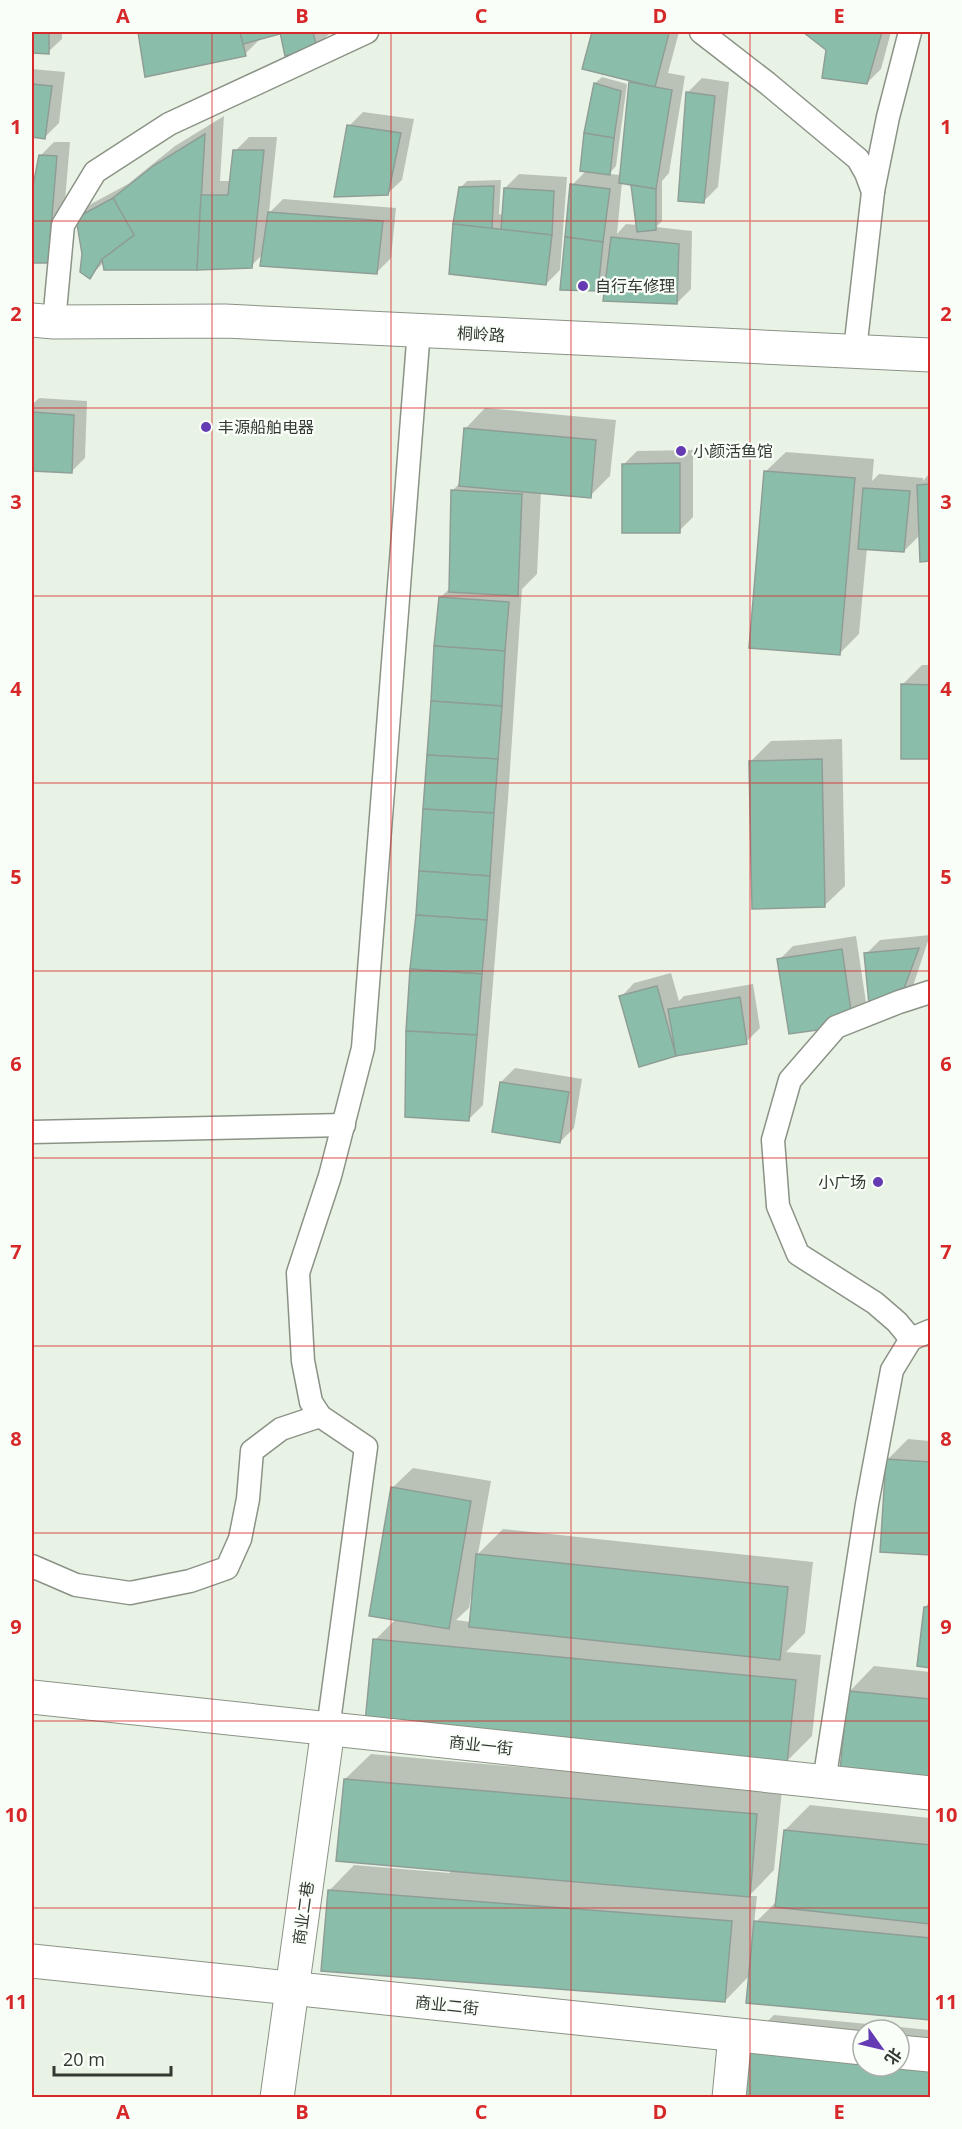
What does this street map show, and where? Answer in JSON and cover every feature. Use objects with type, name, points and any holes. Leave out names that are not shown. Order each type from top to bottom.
[{"type":"street","name":"桐岭路","points":[[43,321],[225,321],[930,355]]},
{"type":"street","name":"商业一街","points":[[32,1697],[930,1793]]},
{"type":"street","name":"商业二巷","points":[[277,2097],[328,1729]]},
{"type":"street","name":"商业二街","points":[[32,1961],[851,2047]]},
{"type":"street","points":[[729,2097],[735,2035]]},
{"type":"street","points":[[911,2053],[930,2055]]},
{"type":"lane","points":[[43,321],[63,225],[95,172],[169,124],[367,32]]},
{"type":"lane","points":[[701,32],[759,76],[858,159],[873,192]]},
{"type":"lane","points":[[855,351],[873,192],[888,117],[910,32]]},
{"type":"lane","points":[[328,1729],[366,1447],[320,1416],[311,1402],[303,1361],[298,1273],[330,1176],[363,1048],[419,329]]},
{"type":"lane","points":[[824,1782],[881,1422],[892,1370],[921,1335],[897,1322],[875,1303],[798,1254],[778,1206],[773,1140],[789,1080],[836,1027],[930,992]]},
{"type":"lane","points":[[32,1132],[344,1125]]},
{"type":"lane","points":[[32,1566],[76,1585],[130,1593],[190,1581],[227,1568],[240,1539],[248,1499],[252,1451],[281,1429],[320,1416]]},
{"type":"building","points":[[32,32],[49,32],[49,54],[32,53]]},
{"type":"building","points":[[138,32],[240,32],[246,56],[145,77]]},
{"type":"building","points":[[240,32],[280,32],[280,34],[243,44]]},
{"type":"building","points":[[280,32],[313,32],[317,48],[285,56]]},
{"type":"building","points":[[592,32],[669,33],[655,87],[582,69]]},
{"type":"building","points":[[803,32],[882,32],[867,84],[822,78],[826,50]]},
{"type":"building","points":[[629,82],[672,90],[656,189],[619,183]]},
{"type":"building","points":[[594,83],[621,91],[614,138],[584,133]]},
{"type":"building","points":[[32,84],[52,86],[45,139],[32,137]]},
{"type":"building","points":[[686,92],[715,96],[704,203],[678,201]]},
{"type":"building","points":[[347,125],[401,133],[388,195],[334,197]]},
{"type":"building","points":[[584,133],[614,138],[610,175],[580,171]]},
{"type":"building","points":[[205,134],[197,270],[104,270],[102,259],[134,235],[113,198],[153,166]]},
{"type":"building","points":[[233,150],[264,150],[252,268],[197,270],[201,195],[228,195]]},
{"type":"building","points":[[39,155],[57,156],[48,263],[32,263],[32,191]]},
{"type":"building","points":[[570,184],[610,189],[603,242],[565,237]]},
{"type":"building","points":[[631,185],[656,189],[656,230],[637,232]]},
{"type":"building","points":[[494,186],[492,229],[453,224],[459,187]]},
{"type":"building","points":[[504,188],[554,191],[552,235],[501,230]]},
{"type":"building","points":[[113,198],[134,235],[102,259],[90,279],[80,272],[82,254],[76,218]]},
{"type":"building","points":[[268,212],[383,221],[377,274],[260,266]]},
{"type":"building","points":[[453,224],[552,235],[546,285],[449,274]]},
{"type":"building","points":[[565,237],[603,242],[598,291],[560,290]]},
{"type":"building","points":[[611,237],[679,244],[677,304],[603,301]]},
{"type":"building","points":[[32,412],[74,415],[72,473],[32,471]]},
{"type":"building","points":[[464,428],[596,440],[591,498],[459,486]]},
{"type":"building","points":[[680,463],[680,533],[622,533],[622,464]]},
{"type":"building","points":[[764,471],[855,478],[840,655],[749,648]]},
{"type":"building","points":[[930,484],[930,561],[920,562],[917,485]]},
{"type":"building","points":[[863,488],[910,491],[904,552],[858,549]]},
{"type":"building","points":[[451,490],[522,494],[518,596],[449,592]]},
{"type":"building","points":[[439,597],[509,602],[505,651],[434,646]]},
{"type":"building","points":[[434,646],[505,651],[502,706],[431,701]]},
{"type":"building","points":[[901,684],[930,685],[930,759],[901,759]]},
{"type":"building","points":[[431,701],[502,706],[498,759],[427,755]]},
{"type":"building","points":[[427,755],[498,759],[494,813],[423,809]]},
{"type":"building","points":[[822,759],[825,907],[752,909],[749,761]]},
{"type":"building","points":[[423,809],[494,813],[490,876],[419,871]]},
{"type":"building","points":[[419,871],[490,876],[487,920],[416,915]]},
{"type":"building","points":[[416,915],[487,920],[482,974],[410,969]]},
{"type":"building","points":[[919,948],[899,1002],[871,1024],[864,953]]},
{"type":"building","points":[[842,949],[853,1025],[789,1034],[777,959]]},
{"type":"building","points":[[410,969],[482,974],[477,1035],[406,1031]]},
{"type":"building","points":[[657,986],[676,1056],[639,1067],[619,996]]},
{"type":"building","points":[[740,997],[747,1044],[676,1056],[668,1009]]},
{"type":"building","points":[[406,1031],[477,1035],[469,1121],[405,1117]]},
{"type":"building","points":[[500,1082],[569,1092],[560,1143],[492,1132]]},
{"type":"building","points":[[886,1459],[930,1462],[930,1555],[880,1552]]},
{"type":"building","points":[[391,1487],[471,1501],[449,1629],[369,1616]]},
{"type":"building","points":[[476,1554],[788,1587],[780,1660],[469,1627]]},
{"type":"building","points":[[924,1607],[930,1607],[930,1668],[917,1666]]},
{"type":"building","points":[[373,1639],[796,1680],[787,1763],[365,1723]]},
{"type":"building","points":[[848,1691],[930,1699],[930,1778],[840,1770]]},
{"type":"building","points":[[344,1779],[757,1814],[750,1897],[336,1861]]},
{"type":"building","points":[[784,1830],[930,1845],[930,1924],[775,1907]]},
{"type":"building","points":[[328,1890],[732,1921],[725,2002],[321,1971]]},
{"type":"building","points":[[754,1921],[930,1938],[930,2020],[746,2003]]},
{"type":"building","points":[[747,2040],[851,2049],[851,2078],[911,2078],[911,2063],[930,2057],[930,2098],[741,2098]]},
{"type":"place","name":"自行车修理","points":[[583,286]]},
{"type":"place","name":"丰源船舶电器","points":[[206,427]]},
{"type":"place","name":"小颜活鱼馆","points":[[681,451]]},
{"type":"place","name":"小广场","points":[[878,1182]]}]
